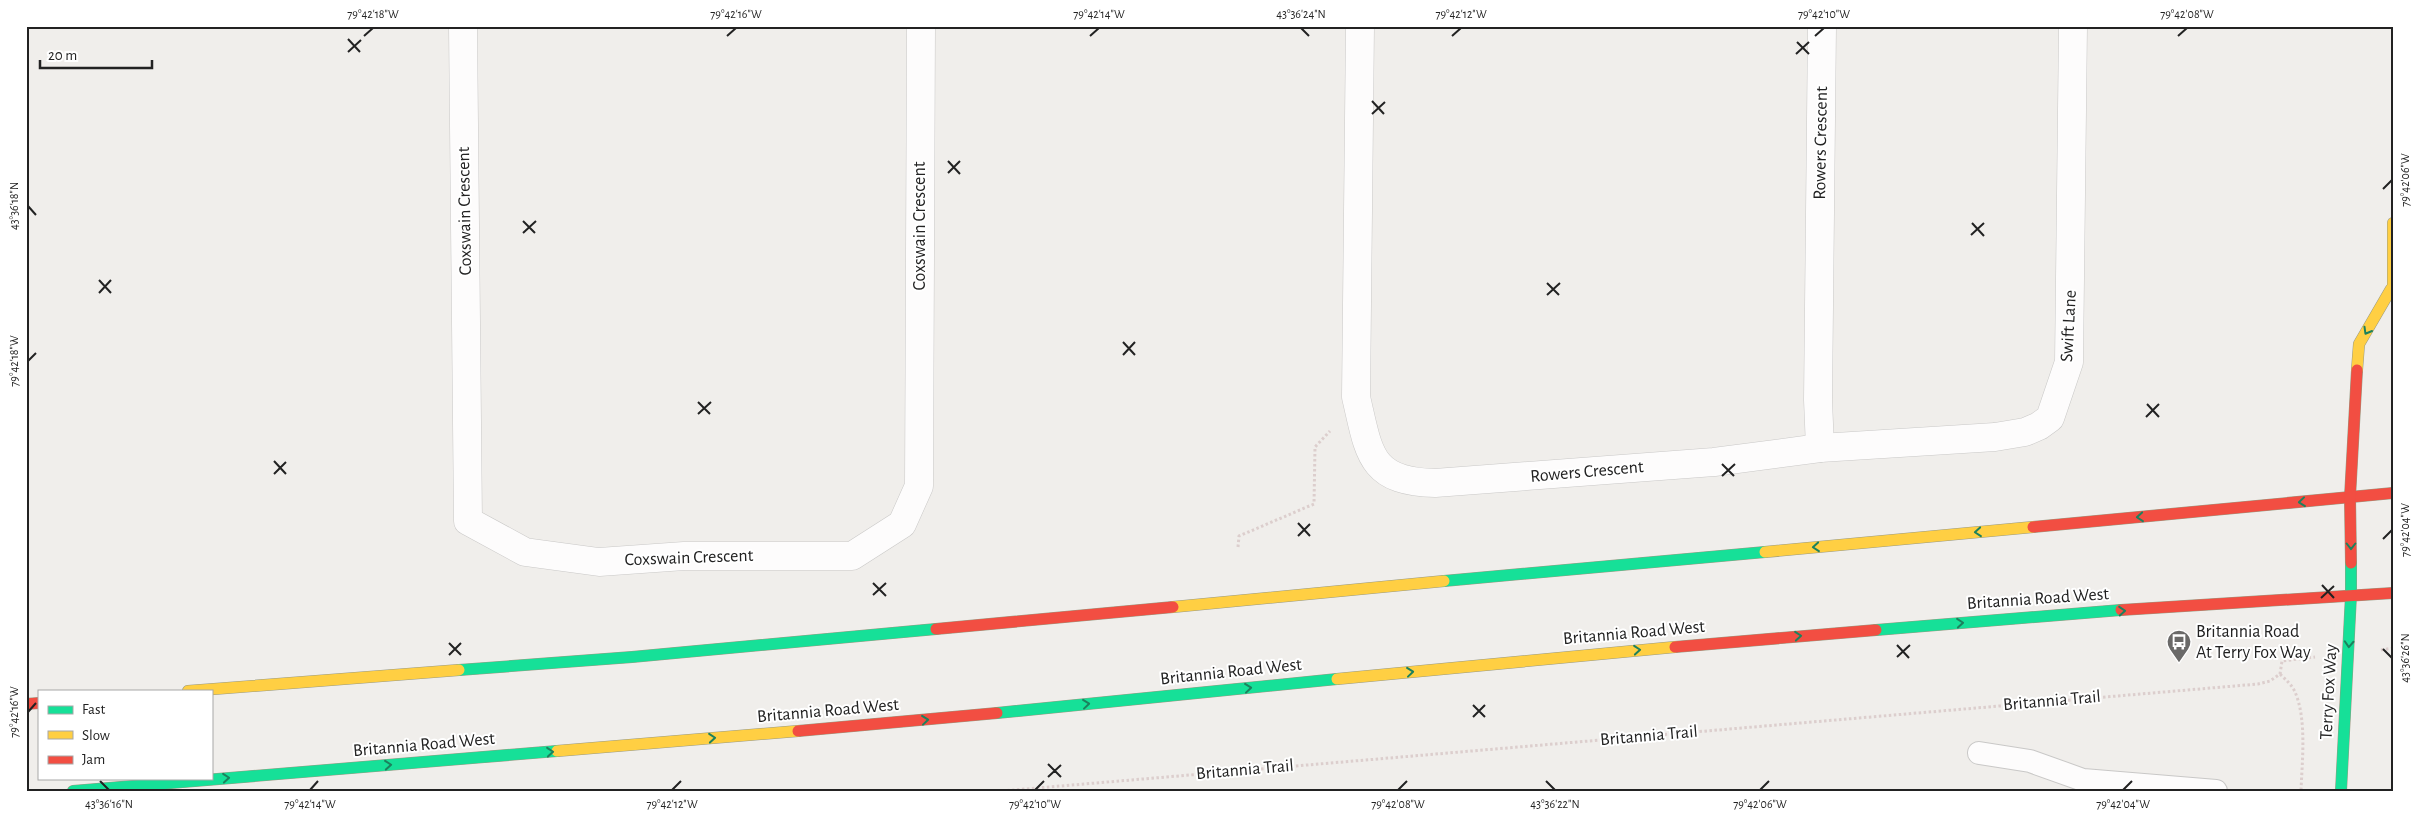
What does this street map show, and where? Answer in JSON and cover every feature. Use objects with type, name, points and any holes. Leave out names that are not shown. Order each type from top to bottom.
[{"type":"main road","points":[[2392,291],[2393,223]]},
{"type":"main road","name":"Terry Fox Way","points":[[2341,791],[2351,595],[2350,497],[2359,344],[2392,291]]},
{"type":"main road","points":[[201,690],[632,658],[2393,493]]},
{"type":"main road","name":"Britannia Road West","points":[[212,780],[876,725],[1598,653],[2035,616],[2393,593]]},
{"type":"main road","name":"Britannia Road West","points":[[73,791],[207,780]]},
{"type":"street","name":"Coxswain Crescent","points":[[463,26],[468,521],[525,552],[599,562],[684,556],[852,556],[902,524],[919,486],[921,26]]},
{"type":"street","name":"Rowers Crescent","points":[[1360,26],[1356,388],[1358,405],[1368,444],[1377,464],[1394,476],[1415,483],[1473,481],[1705,462],[1820,448],[1818,400],[1822,26]]},
{"type":"street","name":"Swift Lane","points":[[1820,448],[1995,438],[2025,432],[2039,426],[2050,418],[2069,362],[2073,26]]},
{"type":"lane","points":[[1979,753],[2030,761],[2083,786],[2216,791]]},
{"type":"path","points":[[1238,547],[1239,536],[1314,504],[1315,447],[1358,405]]},
{"type":"path","points":[[2282,661],[2280,674],[2291,686],[2297,700],[2302,732],[2302,791]]},
{"type":"path","name":"Britannia Trail","points":[[1002,791],[2258,684],[2270,681],[2280,674]]},
{"type":"traffic: fast","points":[[1444,581],[1765,552]]},
{"type":"traffic: fast","points":[[2341,791],[2351,563]]},
{"type":"traffic: fast","points":[[1876,630],[2121,610]]},
{"type":"traffic: fast","points":[[459,670],[632,657],[936,629]]},
{"type":"traffic: fast","points":[[997,713],[1337,679]]},
{"type":"traffic: fast","points":[[212,780],[557,751]]},
{"type":"traffic: fast","points":[[73,791],[206,780]]},
{"type":"traffic: slow","points":[[2393,223],[2393,293]]},
{"type":"traffic: slow","points":[[2357,370],[2359,344],[2391,289]]},
{"type":"traffic: slow","points":[[1765,552],[2033,527]]},
{"type":"traffic: slow","points":[[1173,607],[1444,581]]},
{"type":"traffic: slow","points":[[1337,679],[1675,647]]},
{"type":"traffic: slow","points":[[201,690],[459,670]]},
{"type":"traffic: slow","points":[[557,751],[798,731]]},
{"type":"traffic: jam","points":[[2351,563],[2350,497],[2357,370]]},
{"type":"traffic: jam","points":[[2033,527],[2393,493]]},
{"type":"traffic: jam","points":[[2121,610],[2393,593]]},
{"type":"traffic: jam","points":[[936,629],[1173,607]]},
{"type":"traffic: jam","points":[[1675,647],[1876,630]]},
{"type":"traffic: jam","points":[[26,704],[38,703]]},
{"type":"traffic: jam","points":[[798,731],[997,713]]},
{"type":"place","name":"Britannia Road At Terry Fox Way","points":[[2179,663]]}]
